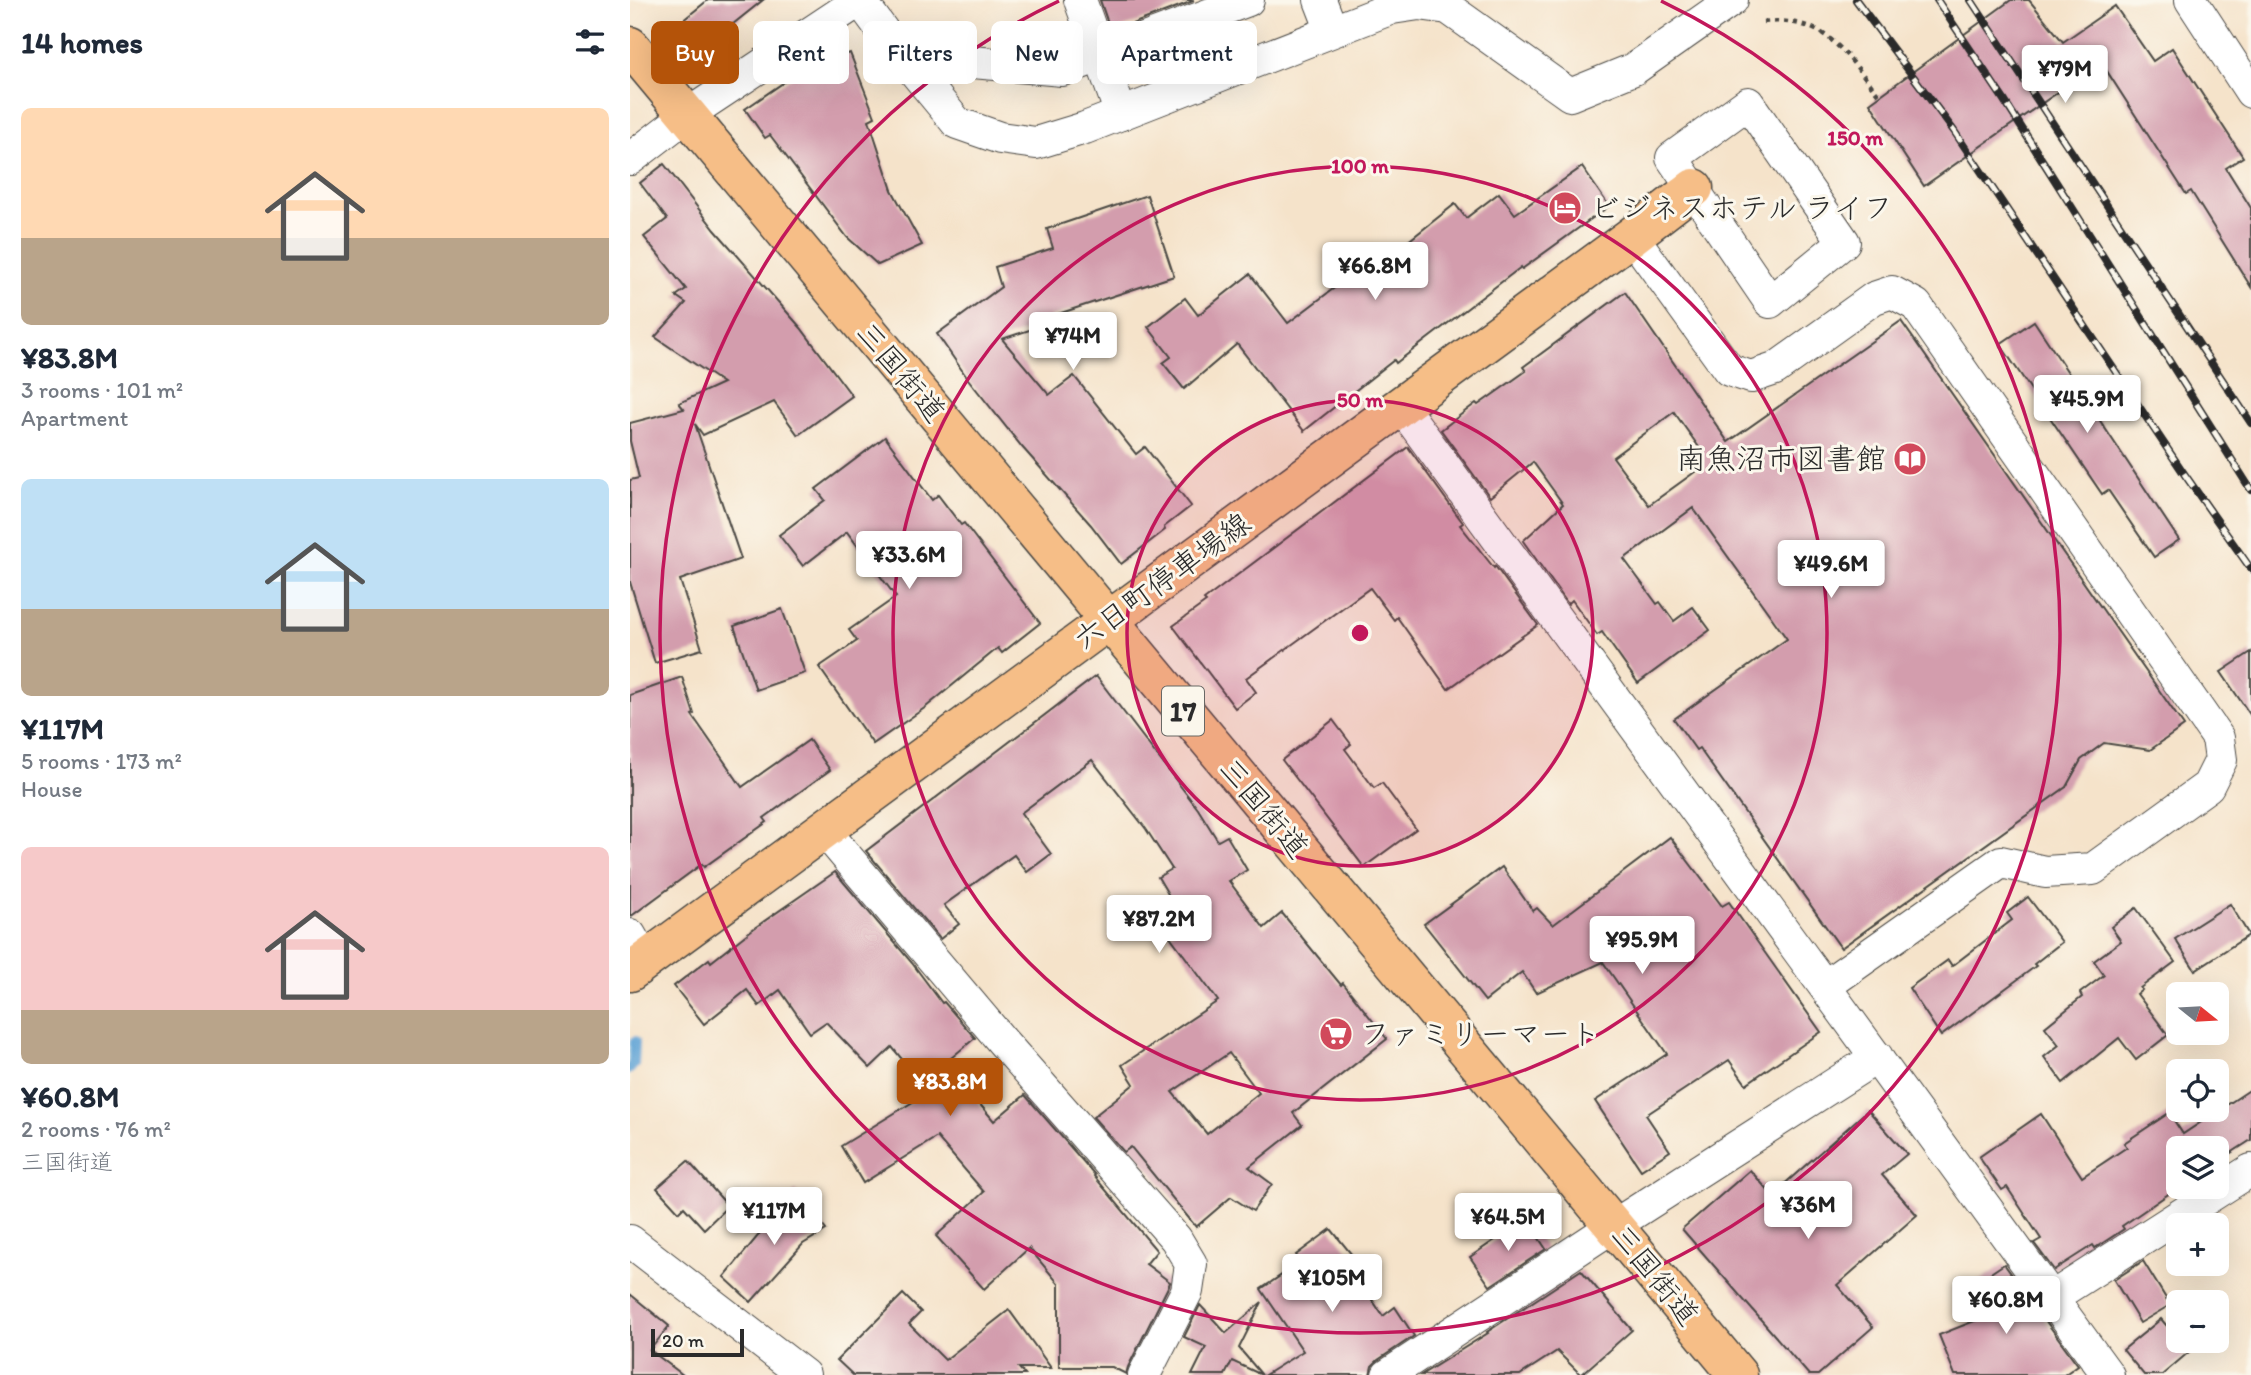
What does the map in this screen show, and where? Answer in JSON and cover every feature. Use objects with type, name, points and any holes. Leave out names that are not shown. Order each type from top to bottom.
[{"type":"main road","name":"三国街道","points":[[630,46],[1738,1375]]},
{"type":"main road","name":"六日町停車場線","points":[[635,956],[824,830],[1401,407],[1694,188]]},
{"type":"street","points":[[630,159],[687,115],[860,0],[875,21]]},
{"type":"street","points":[[1080,0],[1097,51]]},
{"type":"street","points":[[1193,21],[1248,0]]},
{"type":"street","points":[[1320,0],[1332,31]]},
{"type":"street","points":[[924,84],[957,123],[1000,138],[1036,143],[1121,114],[1392,8],[1419,4],[1448,8],[1570,95],[1634,69],[1732,0]]},
{"type":"street","points":[[2191,0],[2251,92]]},
{"type":"street","points":[[977,62],[1062,70],[1097,58]]},
{"type":"street","points":[[1109,84],[1121,114]]},
{"type":"street","points":[[1748,103],[1844,242],[1770,302],[1694,188],[1672,158],[1748,103]]},
{"type":"street","points":[[1632,236],[1729,370],[1751,377],[1775,369],[1874,298],[1892,292],[1916,305],[2218,738],[2221,760],[2208,786],[2093,869],[2045,872],[2001,862],[1825,986]]},
{"type":"street","points":[[1401,407],[2108,1375]]},
{"type":"street","points":[[824,830],[1002,1041],[1176,1239],[1191,1264],[1187,1291],[1144,1375]]},
{"type":"street","points":[[1388,1375],[1877,1057]]},
{"type":"street","points":[[2051,1297],[2251,1170]]},
{"type":"street","points":[[630,1241],[804,1375]]},
{"type":"path","points":[[1763,22],[1784,20],[1809,25],[1833,40],[1880,96]]},
{"type":"building","points":[[708,0],[763,0],[737,21],[682,21]]},
{"type":"building","points":[[1100,0],[1193,0],[1140,21],[1107,21]]},
{"type":"building","points":[[2011,0],[2029,0],[2063,42],[2115,6],[2153,61],[2172,48],[2243,157],[2226,168],[2251,208],[2251,287],[2191,191],[2186,194],[2101,62],[1924,186],[1870,103]]},
{"type":"building","points":[[849,53],[875,117],[869,120],[892,190],[922,245],[878,265],[847,237],[770,135],[765,138],[745,109],[781,84],[849,84]]},
{"type":"building","points":[[664,164],[715,230],[801,328],[852,396],[798,435],[774,402],[703,435],[695,424],[741,559],[680,580],[702,649],[655,663],[630,582],[630,480],[639,478],[630,441],[630,423],[684,409],[679,403],[723,383],[655,337],[686,303],[676,296],[686,289],[644,237],[667,219],[640,183]]},
{"type":"building","points":[[1582,167],[1609,206],[1522,269],[1521,267],[1396,363],[1394,360],[1304,431],[1237,344],[1184,389],[1163,363],[1171,357],[1148,327],[1185,298],[1198,315],[1250,274],[1288,323],[1387,248],[1392,254],[1455,204],[1466,218],[1499,193],[1515,214]]},
{"type":"building","points":[[1147,195],[1174,276],[1049,317],[1051,323],[1002,339],[1049,395],[1074,376],[1136,454],[1145,447],[1191,506],[1121,564],[1091,525],[1022,447],[968,379],[937,334],[1001,287],[995,267],[1053,248],[1047,229]]},
{"type":"building","points":[[1625,292],[1728,442],[1901,321],[2184,726],[2150,750],[2104,743],[2081,760],[2066,787],[1841,948],[1699,748],[1696,750],[1674,719],[1787,639],[1693,508],[1624,559],[1657,604],[1660,602],[1674,621],[1693,607],[1710,630],[1638,683],[1602,632],[1597,635],[1572,600],[1568,604],[1523,541],[1563,504],[1533,462],[1490,497],[1441,430],[1476,403],[1478,405],[1526,371],[1523,367]],"holes":[[[1674,412],[1701,450],[1699,469],[1649,505],[1613,457]]]},
{"type":"building","points":[[2034,321],[2179,540],[2154,557],[2108,490],[2102,494],[2000,344]]},
{"type":"building","points":[[885,437],[932,500],[938,495],[961,525],[964,523],[1040,623],[1002,653],[998,648],[926,707],[873,744],[819,667],[857,641],[849,630],[896,597],[847,532],[803,566],[779,535],[825,500],[816,489]]},
{"type":"building","points":[[1408,447],[1463,523],[1460,525],[1494,568],[1495,566],[1538,625],[1448,689],[1397,617],[1394,620],[1370,588],[1246,678],[1256,692],[1235,708],[1173,626]]},
{"type":"building","points":[[782,609],[805,673],[756,690],[734,626]]},
{"type":"building","points":[[2251,652],[2251,716],[2221,672]]},
{"type":"building","points":[[1096,676],[1198,809],[1218,841],[1227,836],[1247,870],[1229,881],[1264,928],[1282,913],[1387,1039],[1293,1113],[1302,1125],[1249,1167],[1272,1184],[1253,1211],[1231,1197],[1196,1227],[1131,1147],[1124,1152],[1093,1117],[1134,1084],[1122,1065],[1218,1001],[1169,935],[1185,923],[1158,877],[1172,869],[1146,829],[1092,760],[1021,813],[1051,854],[1027,872],[1014,855],[944,905],[959,924],[940,939],[866,851]],"holes":[[[1229,1053],[1259,1093],[1207,1134],[1172,1092]]]},
{"type":"building","points":[[682,677],[694,714],[692,715],[742,787],[809,740],[830,770],[764,818],[767,822],[704,867],[702,864],[630,917],[630,695]]},
{"type":"building","points":[[1333,720],[1351,744],[1345,749],[1374,788],[1382,783],[1416,829],[1364,867],[1282,760]]},
{"type":"building","points":[[1670,837],[1722,906],[1729,902],[1821,1032],[1746,1084],[1729,1060],[1646,1115],[1670,1151],[1641,1170],[1595,1101],[1667,1054],[1603,962],[1536,993],[1522,972],[1485,1001],[1424,924],[1502,867],[1533,911],[1537,908],[1553,925]]},
{"type":"building","points":[[835,872],[942,1003],[944,1002],[975,1038],[945,1063],[994,1121],[1025,1095],[1157,1251],[1146,1264],[1170,1282],[1126,1374],[1112,1367],[1059,1367],[1059,1284],[1029,1248],[984,1289],[936,1236],[984,1192],[937,1137],[863,1183],[841,1146],[929,1092],[892,1047],[870,1068],[826,1022],[810,1033],[780,990],[759,1006],[747,990],[704,1024],[674,986]]},
{"type":"building","points":[[2028,897],[2062,942],[2034,964],[2036,966],[1941,1036],[1909,988],[1948,960],[1952,966],[2012,920],[2007,913]]},
{"type":"building","points":[[2230,904],[2249,935],[2195,970],[2175,939]]},
{"type":"building","points":[[2136,908],[2175,962],[2140,988],[2142,990],[2137,994],[2166,1032],[2166,1037],[2136,1060],[2119,1038],[2063,1083],[2044,1057],[2059,1045],[2045,1027],[2082,997],[2080,993],[2104,975],[2094,961],[2121,941],[2111,927]]},
{"type":"building","points":[[2251,1089],[2251,1140],[2229,1154],[2229,1136],[2166,1136],[2166,1196],[2122,1226],[2124,1229],[2054,1270],[2034,1243],[2041,1239],[2007,1187],[2002,1190],[1979,1157],[2041,1114],[2082,1177],[2127,1147],[2124,1143],[2166,1115],[2166,1122],[2175,1122],[2183,1134],[2201,1122],[2229,1122],[2229,1104]]},
{"type":"building","points":[[1868,1110],[1907,1154],[1882,1175],[1917,1215],[1837,1285],[1873,1327],[1818,1375],[1809,1375],[1682,1229],[1750,1170],[1772,1195]]},
{"type":"building","points":[[688,1161],[728,1206],[704,1229],[684,1207],[679,1212],[657,1188]]},
{"type":"building","points":[[795,1191],[826,1230],[803,1244],[751,1302],[724,1277]]},
{"type":"building","points":[[1526,1219],[1546,1249],[1490,1286],[1470,1257]]},
{"type":"building","points":[[1331,1229],[1361,1266],[1354,1272],[1383,1316],[1395,1307],[1414,1336],[1378,1360],[1372,1366],[1370,1375],[1265,1375],[1303,1351],[1261,1289],[1301,1262],[1296,1255]]},
{"type":"building","points":[[2143,1261],[2166,1298],[2166,1307],[2140,1323],[2114,1280]]},
{"type":"building","points":[[2004,1264],[2078,1365],[2064,1375],[1955,1375],[1939,1335],[1992,1314],[1973,1285]]},
{"type":"building","points":[[1581,1270],[1632,1330],[1581,1375],[1557,1351],[1520,1375],[1421,1375],[1488,1333]]},
{"type":"building","points":[[630,1294],[669,1326],[650,1350],[683,1375],[630,1375]]},
{"type":"building","points":[[903,1294],[921,1312],[909,1324],[945,1360],[1009,1310],[1051,1368],[1019,1368],[1025,1375],[853,1375],[837,1360]]},
{"type":"building","points":[[1262,1302],[1239,1348],[1262,1375],[1232,1361],[1225,1375],[1192,1375],[1206,1347],[1184,1337],[1200,1305],[1226,1333]]},
{"type":"building","points":[[2161,1319],[2166,1325],[2166,1353],[2188,1353],[2162,1375],[2144,1375],[2123,1350]]},
{"type":"waterway","points":[[630,1069],[634,1064],[635,1041]]},
{"type":"railway","points":[[1856,0],[1954,131],[2251,569]]},
{"type":"railway","points":[[1937,0],[2004,100],[2251,490]]},
{"type":"railway","points":[[1971,0],[2251,423]]},
{"type":"place","name":"ビジネスホテル ライフ","points":[[1565,208]]},
{"type":"place","name":"南魚沼市図書館","points":[[1910,459]]},
{"type":"place","name":"ファミリーマート","points":[[1336,1034]]}]
